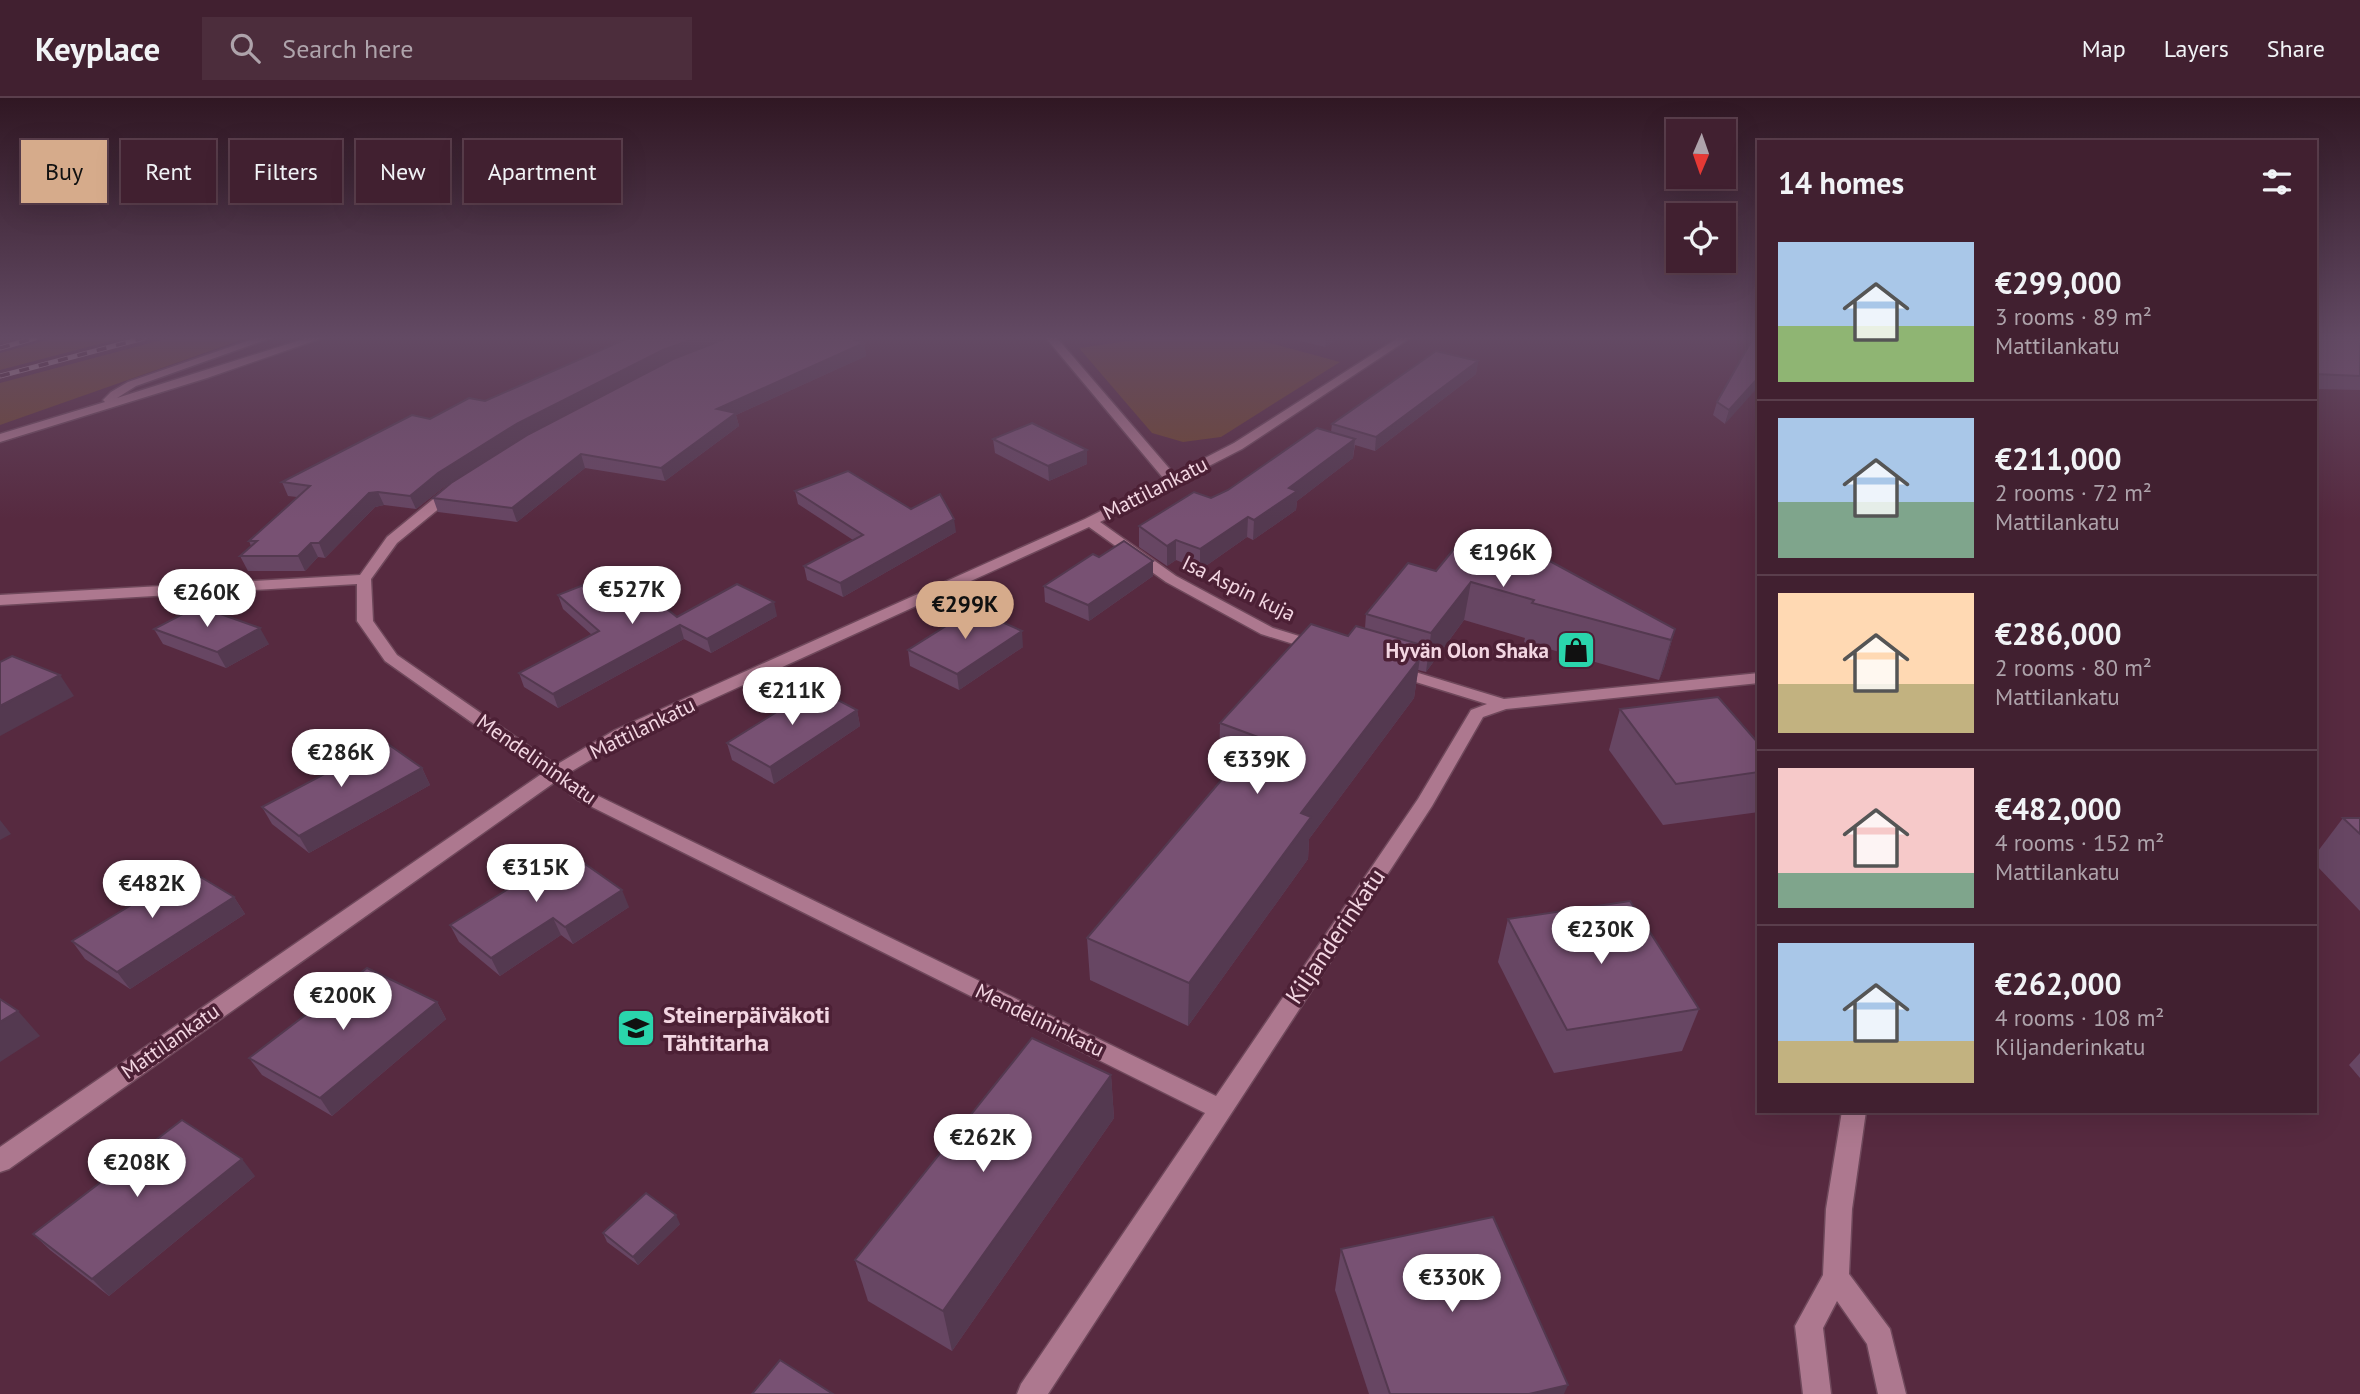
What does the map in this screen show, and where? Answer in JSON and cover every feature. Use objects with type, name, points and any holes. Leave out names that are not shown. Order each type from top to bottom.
[{"type":"street","points":[[105,406],[111,398]]},
{"type":"street","points":[[0,438],[128,398]]},
{"type":"street","points":[[1103,398],[1172,480]]},
{"type":"street","name":"Mattilankatu","points":[[0,1161],[554,774],[621,734],[1090,522],[1238,446],[1311,398]]},
{"type":"street","points":[[0,600],[363,579],[392,540],[450,492],[471,479]]},
{"type":"street","name":"Isa Aspin kuja","points":[[1090,522],[1115,537],[1171,579],[1243,618],[1268,631],[1334,651]]},
{"type":"street","name":"Mendelininkatu","points":[[363,579],[365,621],[391,658],[584,796],[1220,1109]]},
{"type":"street","points":[[1387,668],[1503,704]]},
{"type":"street","name":"Kiljanderinkatu","points":[[1031,1394],[1425,802],[1477,714],[1503,704],[1757,678]]},
{"type":"street","points":[[1817,1394],[1808,1326],[1836,1277],[1839,1209],[1854,1113]]},
{"type":"street","points":[[1836,1277],[1880,1339],[1892,1394]]},
{"type":"shaded area","points":[[0,398],[75,398],[0,425]]},
{"type":"shaded area","points":[[1122,398],[1282,398],[1221,437],[1183,442],[1152,433]]},
{"type":"building","points":[[468,398],[485,401],[491,398],[567,398],[518,423],[438,473],[410,496],[369,493],[319,543],[311,543],[298,556],[240,556],[257,541],[249,541],[310,486],[282,482],[412,415],[430,419]]},
{"type":"building","points":[[597,398],[740,398],[717,409],[736,413],[661,468],[581,454],[512,508],[433,498],[451,483],[529,434]]},
{"type":"building","points":[[1368,398],[1428,398],[1376,437],[1332,424]]},
{"type":"building","points":[[1719,398],[1739,398],[1729,410],[1717,402]]},
{"type":"building","points":[[1032,423],[1087,450],[1048,466],[993,439]]},
{"type":"building","points":[[1317,428],[1355,439],[1289,488],[1297,491],[1254,520],[1248,517],[1200,549],[1176,540],[1167,546],[1139,526],[1194,492],[1211,498],[1228,490]]},
{"type":"building","points":[[848,471],[911,509],[940,494],[954,519],[840,583],[804,566],[863,535],[795,491]]},
{"type":"building","points":[[1463,538],[1521,547],[1535,553],[1675,629],[1671,640],[1532,603],[1534,600],[1471,582],[1431,633],[1366,614],[1408,563],[1436,571]]},
{"type":"building","points":[[1124,541],[1153,561],[1088,605],[1044,586],[1093,554],[1099,557]]},
{"type":"building","points":[[619,571],[677,617],[737,584],[774,602],[707,639],[680,625],[553,694],[519,673],[599,631],[558,595]]},
{"type":"building","points":[[198,606],[260,628],[217,652],[154,629]]},
{"type":"building","points":[[973,609],[1022,631],[957,674],[908,650]]},
{"type":"building","points":[[1311,624],[1348,636],[1356,626],[1422,645],[1414,656],[1420,658],[1301,813],[1311,817],[1189,983],[1087,938],[1258,737],[1220,723]]},
{"type":"building","points":[[12,656],[60,675],[0,706],[0,662]]},
{"type":"building","points":[[815,688],[857,710],[770,767],[727,743]]},
{"type":"building","points":[[1718,697],[1757,742],[1757,772],[1676,784],[1620,709]]},
{"type":"building","points":[[385,742],[422,768],[299,836],[262,807]]},
{"type":"building","points":[[2343,818],[2360,818],[2360,834]]},
{"type":"building","points":[[568,852],[622,890],[565,927],[553,918],[491,958],[450,925]]},
{"type":"building","points":[[189,870],[234,897],[117,972],[72,941]]},
{"type":"building","points":[[1630,901],[1699,1009],[1567,1030],[1508,919]]},
{"type":"building","points":[[367,968],[437,1002],[320,1098],[249,1058]]},
{"type":"building","points":[[0,999],[18,1011],[0,1022]]},
{"type":"building","points":[[1032,1038],[1111,1075],[943,1311],[855,1260]]},
{"type":"building","points":[[182,1120],[242,1159],[92,1279],[33,1234]]},
{"type":"building","points":[[646,1193],[676,1215],[633,1257],[603,1233]]},
{"type":"building","points":[[1493,1217],[1568,1385],[1529,1394],[1390,1394],[1341,1249]]},
{"type":"building","points":[[780,1360],[833,1394],[752,1394]]},
{"type":"place","name":"Hyvän Olon Shaka","points":[[1576,650]]},
{"type":"place","name":"Steinerpäiväkoti Tähtitarha","points":[[636,1028]]}]
